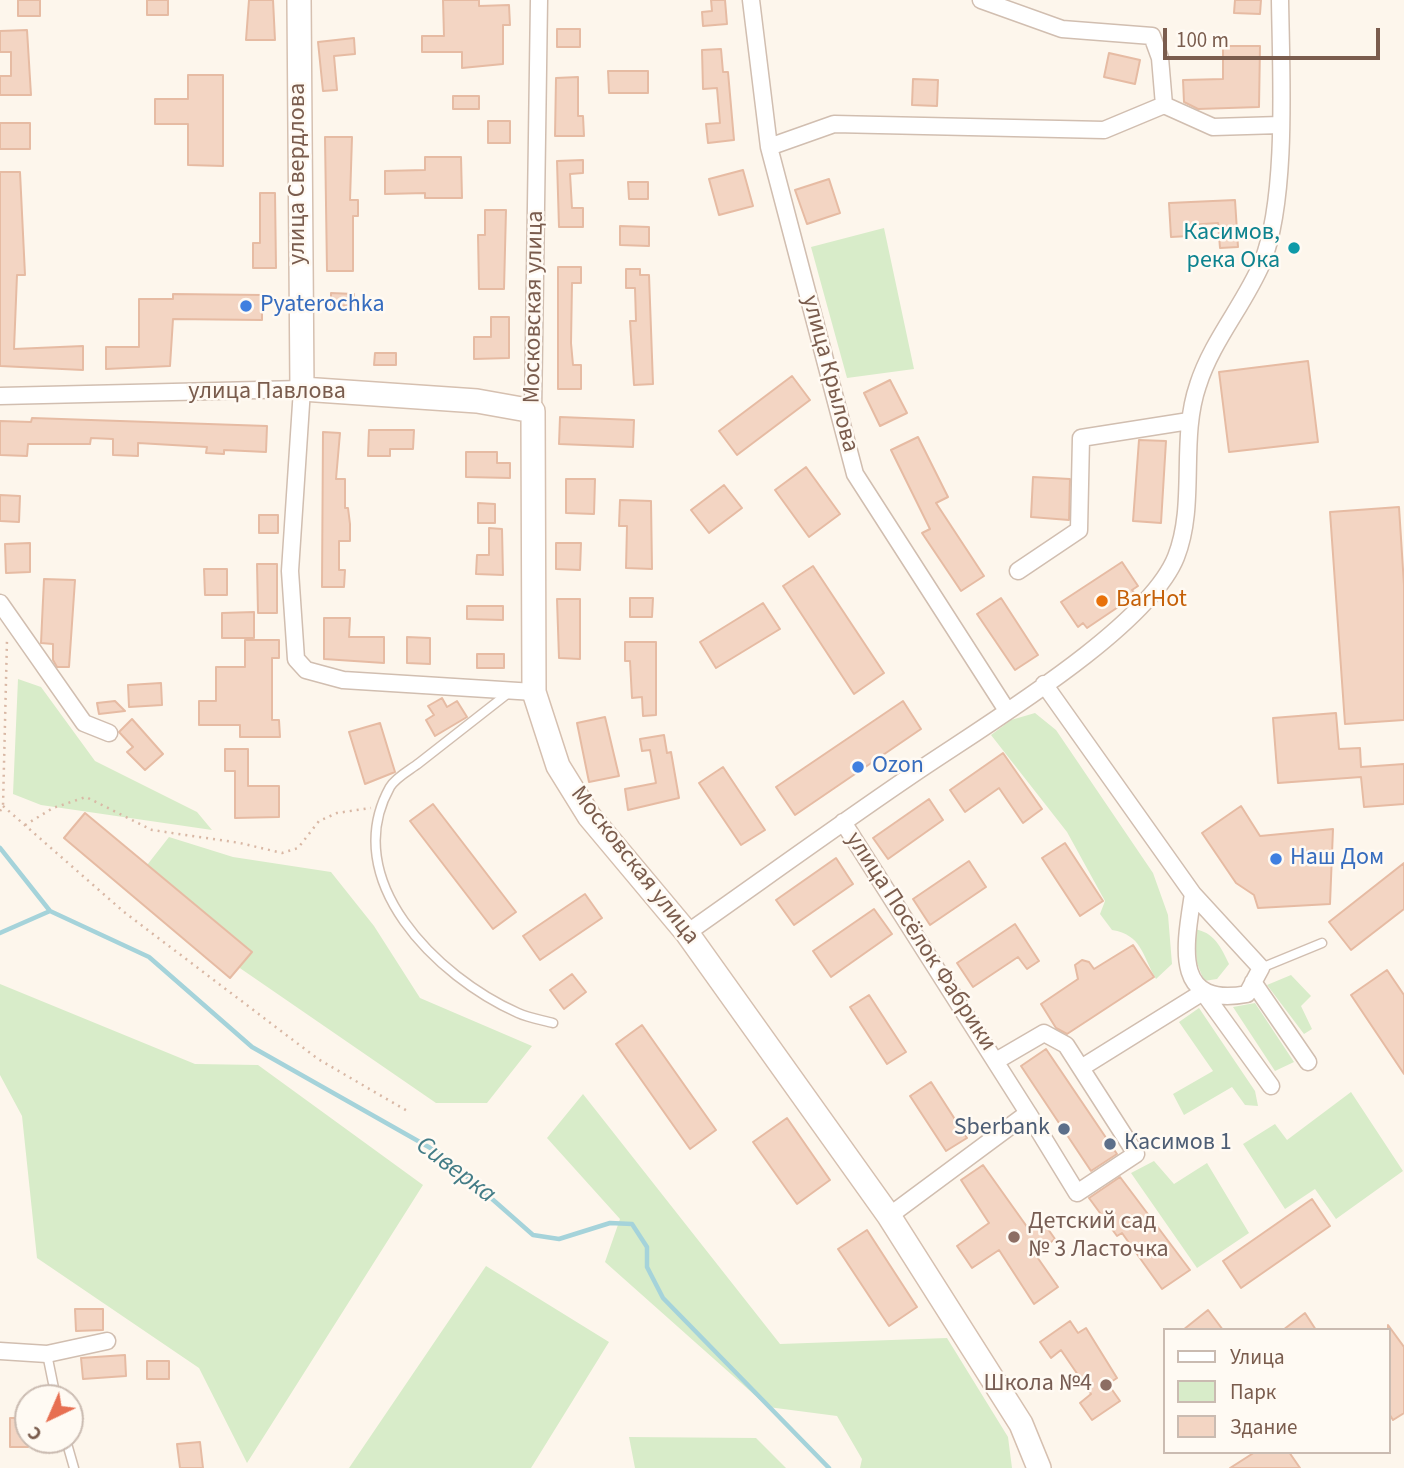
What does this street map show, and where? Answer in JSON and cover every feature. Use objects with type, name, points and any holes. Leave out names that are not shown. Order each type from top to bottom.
[{"type":"main road","name":"улица Свердлова","points":[[299,0],[302,390]]},
{"type":"main road","name":"улица Павлова","points":[[302,390],[477,401],[533,411]]},
{"type":"main road","name":"Московская улица","points":[[533,411],[523,692],[558,766],[589,816],[687,933],[889,1216],[1021,1424],[1039,1468]]},
{"type":"street","name":"Московская улица","points":[[533,411],[539,0]]},
{"type":"street","name":"улица Крылова","points":[[751,0],[769,147],[855,474],[1006,709]]},
{"type":"street","points":[[981,0],[1062,29],[1152,36],[1160,58],[1164,105]]},
{"type":"street","name":"улица Посёлок Фабрики","points":[[687,933],[1044,684],[1123,625],[1161,586],[1177,556],[1184,518],[1189,421],[1204,369],[1261,265],[1272,233],[1280,125],[1280,0]]},
{"type":"street","points":[[769,147],[834,124],[1104,130],[1164,105],[1213,127],[1280,125]]},
{"type":"street","name":"улица Павлова","points":[[0,396],[302,390]]},
{"type":"street","points":[[302,390],[290,571],[296,659],[306,670],[343,680],[523,692]]},
{"type":"street","points":[[1018,571],[1079,530],[1081,438],[1189,421]]},
{"type":"street","points":[[4,609],[84,723],[109,733]]},
{"type":"street","points":[[1044,684],[1193,894],[1257,975],[1308,1062]]},
{"type":"street","name":"улица Посёлок Фабрики","points":[[843,822],[1077,1193],[1136,1154],[1066,1045],[1044,1033],[996,1061]]},
{"type":"street","points":[[1193,894],[1187,930],[1188,971],[1271,1086]]},
{"type":"street","points":[[1081,1068],[1203,992],[1225,998],[1247,994],[1257,975]]},
{"type":"street","points":[[889,1216],[1028,1113]]},
{"type":"street","points":[[0,1351],[47,1354],[107,1341]]},
{"type":"lane","points":[[523,692],[391,784],[375,825],[376,864],[396,910],[423,946],[460,979],[518,1013],[553,1023]]},
{"type":"lane","points":[[1257,975],[1322,943]]},
{"type":"lane","points":[[47,1354],[53,1384]]},
{"type":"path","points":[[0,811],[3,806],[4,609]]},
{"type":"path","points":[[26,825],[53,808],[86,797],[152,830],[240,843],[282,853],[298,848],[319,821],[337,813],[382,807]]},
{"type":"path","points":[[3,806],[124,912],[318,1059],[409,1112]]},
{"type":"green space","points":[[884,228],[914,369],[847,378],[811,247]]},
{"type":"green space","points":[[18,679],[41,687],[95,761],[197,812],[212,830],[41,805],[13,794]]},
{"type":"green space","points":[[1035,713],[1056,730],[1153,873],[1168,915],[1172,964],[1156,979],[1135,941],[1130,936],[1112,930],[1100,914],[1105,901],[1067,832],[991,735],[1011,720]]},
{"type":"green space","points":[[169,837],[233,857],[331,872],[374,926],[420,998],[532,1046],[487,1103],[436,1103],[186,931],[144,869]]},
{"type":"green space","points":[[1194,929],[1212,937],[1229,964],[1217,979],[1204,981],[1197,963]]},
{"type":"green space","points":[[1291,975],[1311,996],[1301,1006],[1312,1029],[1304,1034],[1267,985]]},
{"type":"green space","points":[[0,984],[195,1064],[258,1065],[423,1185],[247,1463],[199,1368],[37,1258],[22,1116],[0,1075]]},
{"type":"green space","points":[[1255,1003],[1294,1062],[1275,1071],[1233,1007]]},
{"type":"green space","points":[[1199,1008],[1255,1091],[1258,1106],[1245,1105],[1232,1087],[1184,1115],[1173,1094],[1213,1071],[1179,1022]]},
{"type":"green space","points":[[1351,1092],[1403,1171],[1336,1219],[1315,1189],[1285,1209],[1243,1144],[1275,1124],[1287,1140]]},
{"type":"green space","points":[[583,1094],[780,1344],[947,1338],[1008,1437],[1012,1468],[860,1468],[862,1459],[837,1416],[768,1407],[605,1262],[620,1219],[547,1138]]},
{"type":"green space","points":[[1154,1161],[1174,1184],[1207,1163],[1249,1233],[1197,1268],[1131,1173]]},
{"type":"green space","points":[[486,1266],[609,1342],[531,1468],[349,1468]]},
{"type":"green space","points":[[629,1437],[756,1438],[786,1468],[635,1468]]},
{"type":"building","points":[[18,0],[40,0],[40,16],[18,16]]},
{"type":"building","points":[[147,0],[168,0],[168,15],[147,15]]},
{"type":"building","points":[[249,0],[273,0],[275,40],[246,40]]},
{"type":"building","points":[[443,0],[479,0],[479,6],[509,5],[510,25],[503,25],[503,64],[462,68],[462,52],[422,52],[422,36],[444,36]]},
{"type":"building","points":[[711,0],[725,0],[727,24],[703,26],[702,12],[712,11]]},
{"type":"building","points":[[1235,0],[1261,0],[1260,14],[1234,13]]},
{"type":"building","points":[[557,29],[580,29],[580,47],[557,47]]},
{"type":"building","points":[[27,30],[31,95],[0,95],[0,76],[11,76],[11,52],[0,52],[0,31]]},
{"type":"building","points":[[354,38],[355,54],[334,56],[337,90],[323,91],[318,42]]},
{"type":"building","points":[[1223,46],[1260,46],[1259,107],[1198,109],[1184,102],[1183,80],[1223,79]]},
{"type":"building","points":[[721,49],[723,72],[728,72],[734,140],[708,143],[706,124],[720,123],[717,88],[703,89],[702,50]]},
{"type":"building","points":[[1109,53],[1140,60],[1135,84],[1104,77]]},
{"type":"building","points":[[608,71],[648,71],[648,93],[609,93]]},
{"type":"building","points":[[188,75],[223,75],[223,166],[188,165],[188,124],[155,124],[155,99],[188,99]]},
{"type":"building","points":[[578,77],[578,116],[583,116],[584,136],[555,136],[556,78]]},
{"type":"building","points":[[913,79],[938,80],[937,106],[912,105]]},
{"type":"building","points":[[453,96],[479,96],[479,109],[453,109]]},
{"type":"building","points":[[488,121],[510,121],[510,143],[488,143]]},
{"type":"building","points":[[0,123],[30,123],[30,149],[0,149]]},
{"type":"building","points":[[325,137],[352,137],[350,200],[358,200],[358,216],[353,216],[353,271],[327,271]]},
{"type":"building","points":[[425,157],[461,157],[462,198],[425,198],[425,193],[385,194],[385,171],[425,170]]},
{"type":"building","points":[[583,160],[583,173],[570,174],[572,208],[583,208],[583,227],[559,227],[557,161]]},
{"type":"building","points":[[743,170],[753,206],[719,215],[709,179]]},
{"type":"building","points":[[0,172],[20,172],[25,275],[17,275],[14,349],[83,346],[83,370],[0,366]]},
{"type":"building","points":[[829,179],[840,213],[807,224],[795,190]]},
{"type":"building","points":[[628,182],[648,182],[648,199],[629,199]]},
{"type":"building","points":[[260,193],[275,193],[276,268],[253,268],[253,243],[260,243]]},
{"type":"building","points":[[1235,200],[1238,247],[1220,248],[1218,223],[1188,225],[1189,236],[1171,237],[1169,203]]},
{"type":"building","points":[[485,210],[506,210],[504,289],[479,289],[478,235],[485,235]]},
{"type":"building","points":[[620,226],[649,227],[649,246],[620,245]]},
{"type":"building","points":[[558,267],[581,267],[581,283],[572,283],[571,343],[573,365],[581,365],[581,389],[558,389]]},
{"type":"building","points":[[626,269],[640,269],[640,275],[649,275],[653,384],[634,385],[630,321],[636,321],[635,288],[626,288]]},
{"type":"building","points":[[331,293],[354,294],[354,306],[331,305]]},
{"type":"building","points":[[173,294],[262,295],[262,320],[173,319],[170,366],[106,369],[106,347],[139,347],[139,299],[173,299]]},
{"type":"building","points":[[491,317],[509,317],[509,358],[474,359],[474,337],[491,337]]},
{"type":"building","points":[[375,353],[396,353],[396,365],[374,365]]},
{"type":"building","points":[[1308,361],[1318,442],[1229,452],[1219,372]]},
{"type":"building","points":[[792,376],[810,400],[737,455],[719,431]]},
{"type":"building","points":[[890,380],[907,413],[880,426],[864,393]]},
{"type":"building","points":[[560,417],[634,420],[633,447],[559,444]]},
{"type":"building","points":[[32,418],[267,426],[266,452],[224,450],[224,454],[206,453],[207,447],[138,443],[138,456],[113,455],[113,439],[91,438],[90,444],[28,444],[27,456],[0,455],[0,421],[31,422]]},
{"type":"building","points":[[369,430],[414,430],[413,449],[390,449],[390,456],[368,456]]},
{"type":"building","points":[[323,432],[340,433],[336,479],[345,479],[345,508],[348,508],[350,524],[350,541],[339,541],[339,570],[345,570],[344,587],[322,587]]},
{"type":"building","points":[[918,437],[948,497],[936,503],[984,576],[961,591],[922,533],[930,529],[891,450]]},
{"type":"building","points":[[1139,440],[1166,441],[1161,523],[1133,521]]},
{"type":"building","points":[[466,452],[497,452],[497,463],[510,463],[510,478],[466,477]]},
{"type":"building","points":[[806,467],[840,514],[809,537],[775,490]]},
{"type":"building","points":[[1033,477],[1070,479],[1069,520],[1031,517]]},
{"type":"building","points":[[566,479],[595,479],[594,514],[566,513]]},
{"type":"building","points":[[724,485],[742,508],[709,533],[691,510]]},
{"type":"building","points":[[0,495],[20,496],[19,522],[0,521]]},
{"type":"building","points":[[620,500],[651,501],[652,569],[626,568],[627,526],[619,526]]},
{"type":"building","points":[[478,503],[495,504],[495,523],[478,523]]},
{"type":"building","points":[[1399,507],[1404,585],[1404,720],[1345,724],[1330,512]]},
{"type":"building","points":[[259,515],[278,515],[278,533],[259,533]]},
{"type":"building","points":[[489,528],[502,529],[503,575],[476,574],[477,555],[489,555]]},
{"type":"building","points":[[30,543],[30,572],[6,573],[5,544]]},
{"type":"building","points":[[556,543],[581,543],[580,570],[556,569]]},
{"type":"building","points":[[1122,562],[1138,586],[1132,590],[1136,595],[1087,628],[1083,623],[1078,627],[1061,602]]},
{"type":"building","points":[[257,564],[277,564],[277,613],[258,613]]},
{"type":"building","points":[[813,566],[884,673],[854,694],[783,586]]},
{"type":"building","points":[[204,569],[227,569],[227,595],[205,595]]},
{"type":"building","points":[[44,579],[75,580],[69,667],[57,667],[53,660],[53,644],[41,643]]},
{"type":"building","points":[[630,598],[653,598],[652,617],[630,617]]},
{"type":"building","points":[[1001,598],[1038,655],[1015,670],[977,614]]},
{"type":"building","points":[[557,599],[580,599],[580,659],[559,658]]},
{"type":"building","points":[[763,603],[780,629],[716,668],[700,642]]},
{"type":"building","points":[[467,606],[503,606],[503,620],[467,619]]},
{"type":"building","points":[[254,612],[254,638],[222,638],[222,613]]},
{"type":"building","points":[[324,618],[350,618],[349,637],[384,637],[384,663],[324,659]]},
{"type":"building","points":[[407,637],[430,638],[430,664],[407,663]]},
{"type":"building","points":[[245,640],[279,640],[279,658],[272,658],[272,720],[279,720],[280,737],[240,737],[240,725],[199,725],[199,701],[216,701],[216,667],[245,667]]},
{"type":"building","points":[[625,642],[656,642],[656,715],[643,716],[642,697],[632,698],[630,661],[625,661]]},
{"type":"building","points":[[477,654],[504,654],[504,668],[477,668]]},
{"type":"building","points":[[161,683],[162,705],[129,707],[128,685]]},
{"type":"building","points":[[442,698],[447,707],[457,701],[467,717],[435,736],[426,720],[434,715],[428,706]]},
{"type":"building","points":[[115,701],[125,711],[99,714],[97,703]]},
{"type":"building","points":[[903,701],[921,729],[795,815],[776,787]]},
{"type":"building","points":[[1336,713],[1339,749],[1360,748],[1361,767],[1404,764],[1404,804],[1364,807],[1361,777],[1278,783],[1273,718]]},
{"type":"building","points":[[605,717],[619,776],[589,782],[577,723]]},
{"type":"building","points":[[132,719],[163,754],[145,770],[127,752],[133,747],[119,732]]},
{"type":"building","points":[[380,723],[395,772],[365,784],[349,732]]},
{"type":"building","points":[[664,735],[667,753],[671,752],[679,798],[628,810],[625,789],[656,783],[650,750],[642,751],[640,739]]},
{"type":"building","points":[[225,749],[248,749],[248,786],[279,786],[279,817],[235,818],[235,771],[225,771]]},
{"type":"building","points":[[1003,753],[1042,809],[1023,823],[999,788],[965,812],[950,790]]},
{"type":"building","points":[[723,767],[765,830],[741,845],[699,783]]},
{"type":"building","points":[[929,799],[943,820],[888,859],[873,838]]},
{"type":"building","points":[[433,804],[516,912],[493,929],[410,821]]},
{"type":"building","name":"Наш Дом","points":[[1241,806],[1260,836],[1333,829],[1330,904],[1258,908],[1254,895],[1236,883],[1202,833]]},
{"type":"building","points":[[85,813],[252,952],[230,978],[64,838]]},
{"type":"building","points":[[1065,843],[1103,901],[1080,916],[1042,858]]},
{"type":"building","points":[[836,858],[853,884],[794,925],[776,900]]},
{"type":"building","points":[[969,861],[986,887],[930,925],[913,899]]},
{"type":"building","points":[[1404,863],[1404,909],[1351,950],[1329,922]]},
{"type":"building","points":[[585,894],[602,918],[540,960],[523,936]]},
{"type":"building","points":[[874,909],[892,934],[831,977],[813,951]]},
{"type":"building","points":[[1015,924],[1039,961],[1027,969],[1018,957],[973,987],[957,963]]},
{"type":"building","points":[[1133,945],[1154,977],[1067,1034],[1056,1028],[1041,1004],[1078,979],[1075,965],[1082,960],[1089,962],[1094,969]]},
{"type":"building","points":[[1387,970],[1404,995],[1404,1074],[1351,995]]},
{"type":"building","points":[[572,974],[586,992],[564,1009],[550,990]]},
{"type":"building","points":[[869,995],[906,1052],[887,1064],[850,1007]]},
{"type":"building","points":[[642,1025],[716,1130],[690,1149],[616,1044]]},
{"type":"building","points":[[1046,1049],[1117,1154],[1091,1171],[1021,1066]]},
{"type":"building","points":[[931,1082],[967,1138],[946,1151],[910,1096]]},
{"type":"building","points":[[787,1118],[830,1180],[797,1204],[753,1142]]},
{"type":"building","name":"Детский сад № 3 Ласточка","points":[[983,1165],[1030,1231],[1043,1222],[1055,1239],[1035,1254],[1058,1287],[1034,1304],[999,1250],[972,1268],[957,1246],[989,1223],[961,1180]]},
{"type":"building","points":[[1120,1177],[1190,1270],[1162,1289],[1122,1233],[1117,1236],[1089,1198]]},
{"type":"building","points":[[1312,1199],[1330,1226],[1241,1288],[1223,1261]]},
{"type":"building","points":[[867,1230],[917,1307],[889,1326],[838,1249]]},
{"type":"building","points":[[75,1309],[103,1309],[103,1330],[76,1331]]},
{"type":"building","points":[[1208,1310],[1222,1328],[1186,1328]]},
{"type":"building","points":[[1305,1313],[1315,1328],[1286,1328]]},
{"type":"building","name":"Школа №4","points":[[1070,1321],[1078,1333],[1086,1328],[1117,1378],[1108,1384],[1120,1401],[1092,1420],[1080,1403],[1091,1394],[1061,1350],[1051,1358],[1040,1342]]},
{"type":"building","points":[[1388,1325],[1404,1347],[1404,1413],[1393,1420],[1390,1415]]},
{"type":"building","points":[[125,1355],[126,1376],[83,1379],[81,1358]]},
{"type":"building","points":[[147,1361],[169,1361],[169,1379],[147,1379]]},
{"type":"building","points":[[10,1418],[14,1418],[14,1447],[10,1447]]},
{"type":"building","points":[[200,1442],[203,1468],[180,1468],[177,1444]]},
{"type":"building","points":[[1252,1454],[1290,1454],[1300,1468],[1230,1468]]},
{"type":"waterway","name":"Сиверка","points":[[0,848],[50,911],[149,957],[252,1047],[441,1154],[533,1235],[559,1239],[610,1223],[632,1224],[647,1247],[647,1267],[663,1298],[829,1468]]},
{"type":"waterway","points":[[0,933],[50,911]]},
{"type":"place","name":"Касимов, река Ока","points":[[1294,248]]},
{"type":"place","name":"Pyaterochka","points":[[246,306]]},
{"type":"place","name":"BarHot","points":[[1102,601]]},
{"type":"place","name":"Ozon","points":[[858,767]]},
{"type":"place","name":"Наш Дом","points":[[1276,859]]},
{"type":"place","name":"Sberbank","points":[[1064,1129]]},
{"type":"place","name":"Касимов 1","points":[[1110,1144]]},
{"type":"place","name":"Детский сад № 3 Ласточка","points":[[1014,1237]]},
{"type":"place","name":"Школа №4","points":[[1106,1385]]}]
